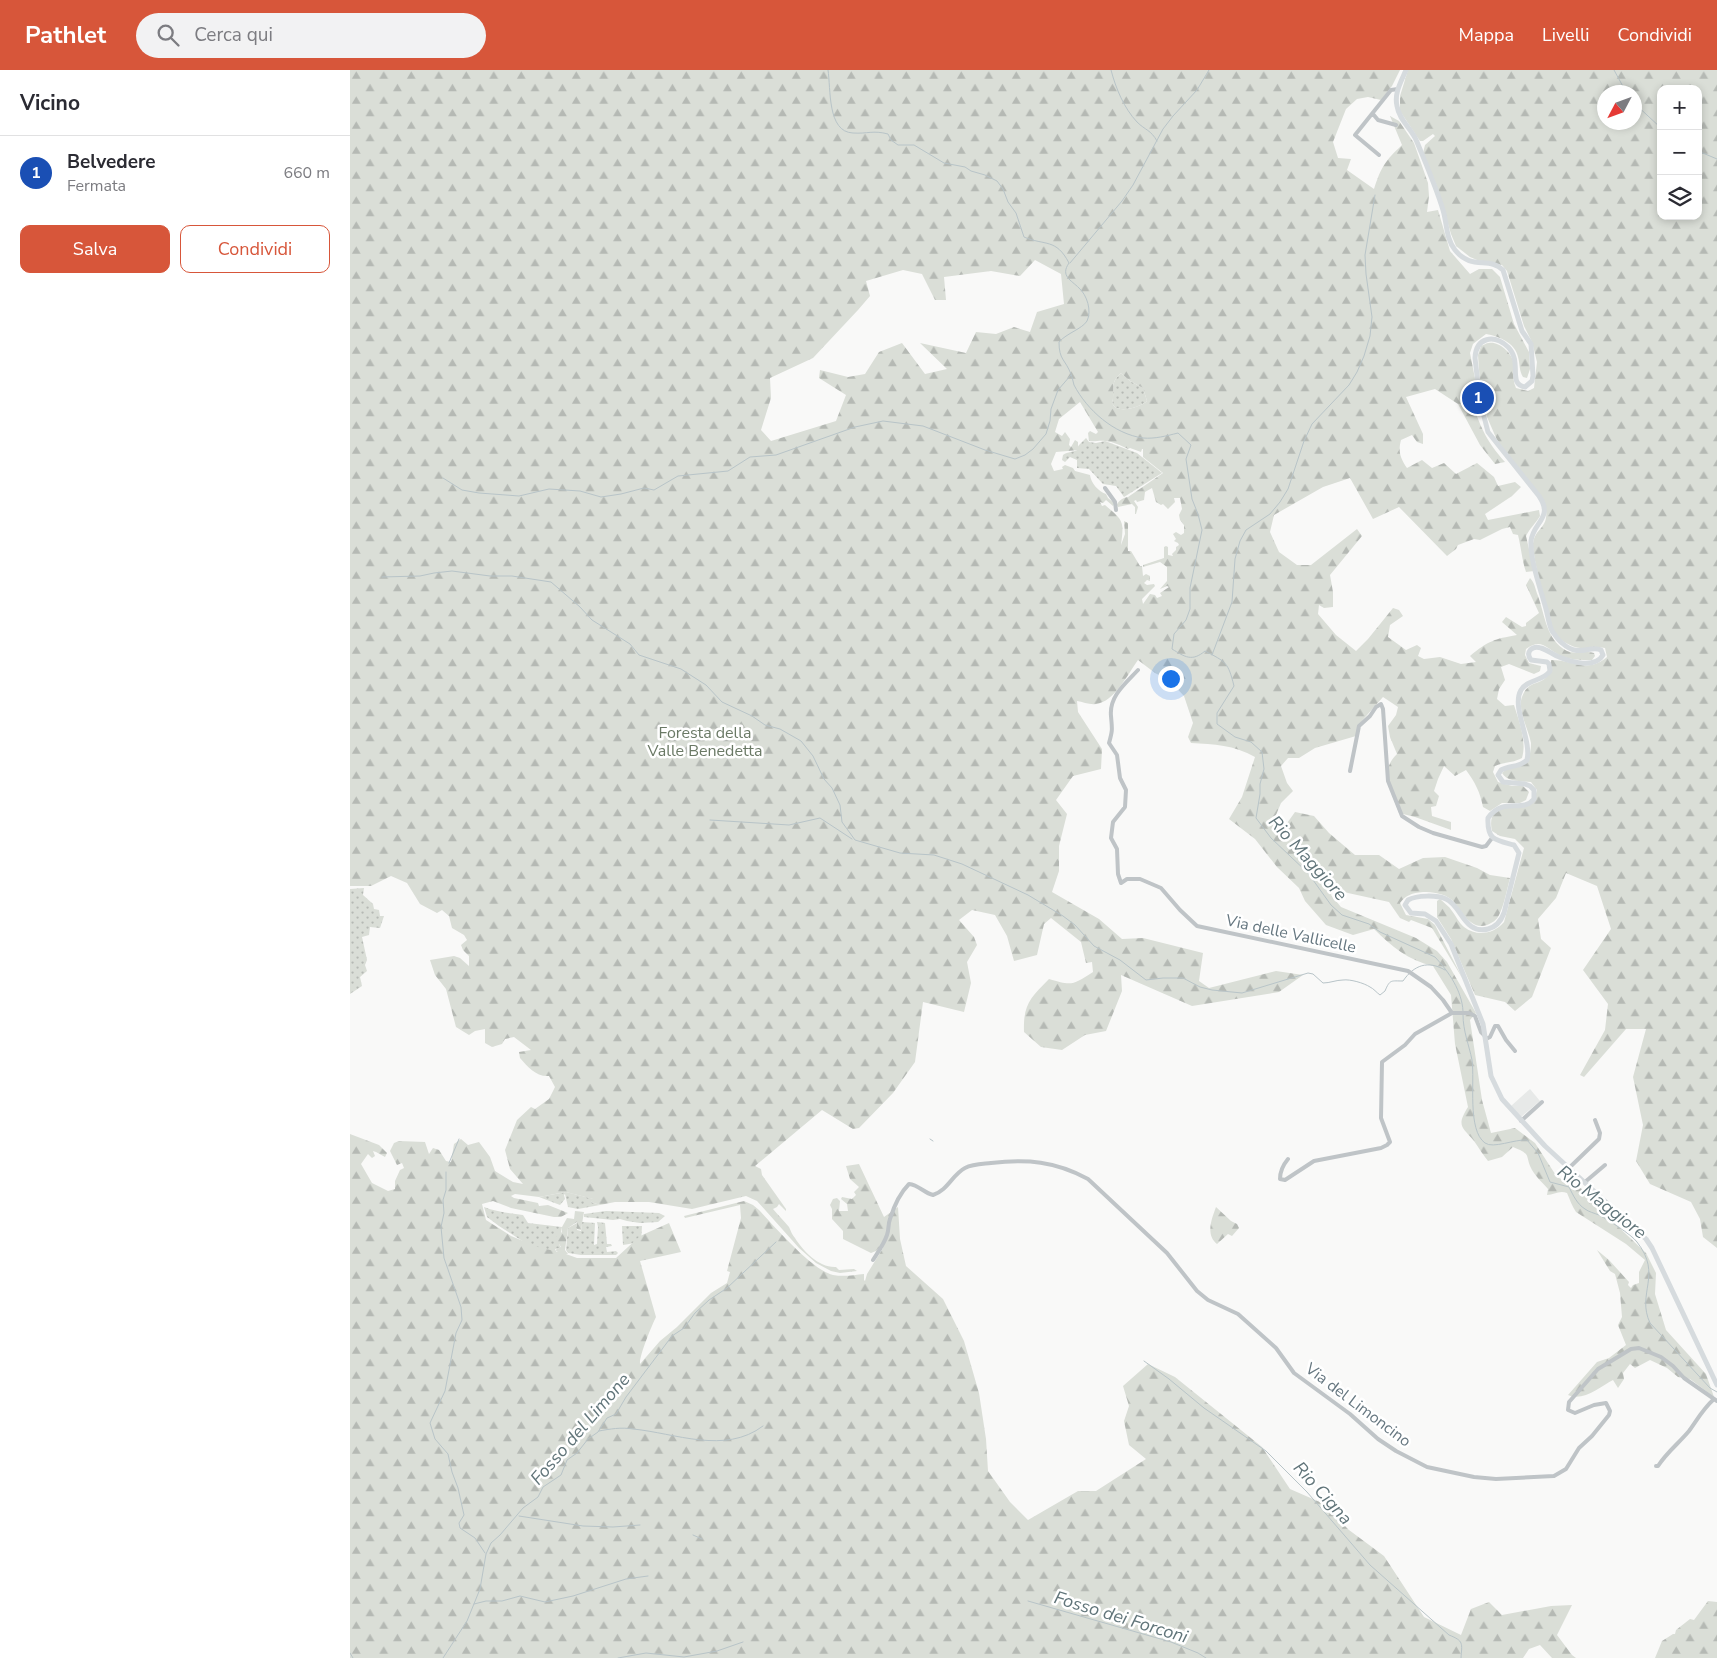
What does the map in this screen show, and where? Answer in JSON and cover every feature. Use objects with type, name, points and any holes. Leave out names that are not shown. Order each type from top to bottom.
[{"type":"main road","points":[[1406,70],[1398,89],[1397,107],[1401,118],[1411,130],[1416,140],[1443,211],[1450,241],[1455,249],[1467,260],[1476,263],[1494,264],[1503,270],[1522,332],[1531,344],[1533,376],[1532,382],[1525,387],[1519,385],[1516,381],[1515,358],[1508,347],[1497,340],[1488,339],[1480,343],[1475,352],[1475,358],[1480,401],[1488,432],[1539,496],[1544,506],[1545,514],[1533,536],[1532,548],[1539,590],[1552,630],[1561,643],[1573,650],[1585,651],[1597,648],[1603,652],[1601,658],[1597,661],[1585,663],[1561,658],[1540,647],[1532,648],[1528,653],[1529,659],[1549,664],[1550,671],[1545,677],[1525,685],[1520,694],[1520,710],[1527,760],[1520,766],[1507,767],[1501,770],[1498,775],[1503,782],[1530,786],[1534,790],[1534,799],[1530,804],[1524,806],[1502,806],[1488,818],[1488,828],[1492,838],[1514,845],[1519,854],[1504,913],[1496,925],[1484,930],[1474,928],[1466,922],[1449,901],[1441,898],[1416,897],[1408,900],[1405,905],[1411,913],[1425,914],[1431,917],[1442,927],[1451,944],[1481,1019],[1494,1084],[1502,1099],[1545,1146],[1646,1238],[1717,1383]]},
{"type":"street","points":[[1379,155],[1355,135],[1391,90],[1398,89]]},
{"type":"street","points":[[1373,114],[1378,120],[1396,125]]},
{"type":"street","points":[[1105,488],[1115,502],[1116,510]]},
{"type":"street","name":"Via delle Vallicelle","points":[[1138,670],[1115,694],[1110,714],[1113,729],[1109,743],[1117,756],[1120,778],[1126,790],[1125,807],[1113,822],[1111,838],[1117,849],[1118,874],[1121,883],[1127,879],[1140,879],[1161,888],[1197,926],[1408,971],[1431,987],[1455,1013]]},
{"type":"street","points":[[1350,771],[1359,726],[1370,716],[1376,706],[1381,704],[1383,709],[1388,781],[1402,816],[1433,833],[1482,847],[1486,846],[1492,838]]},
{"type":"street","points":[[1288,1159],[1282,1166],[1280,1176],[1282,1180],[1285,1180],[1314,1161],[1381,1148],[1387,1145],[1390,1142],[1389,1137],[1380,1118],[1382,1062],[1415,1034],[1455,1013],[1469,1013],[1475,1016],[1481,1032],[1486,1037],[1490,1037],[1495,1026],[1498,1026],[1514,1050]]},
{"type":"street","points":[[1521,1121],[1542,1102]]},
{"type":"street","points":[[1569,1168],[1599,1139],[1600,1133],[1595,1120]]},
{"type":"street","name":"Via del Limoncino","points":[[873,1260],[888,1235],[894,1206],[903,1190],[909,1184],[914,1184],[925,1193],[933,1195],[944,1189],[962,1169],[967,1167],[1009,1161],[1043,1162],[1088,1179],[1167,1253],[1197,1291],[1208,1300],[1238,1314],[1244,1319],[1276,1348],[1299,1378],[1350,1414],[1378,1439],[1427,1467],[1496,1479],[1554,1476],[1563,1472],[1579,1448],[1605,1421],[1610,1411],[1606,1403],[1601,1403],[1575,1413],[1568,1410],[1569,1402],[1598,1370],[1631,1349],[1639,1348],[1661,1357],[1684,1378],[1715,1400]]},
{"type":"street","points":[[1585,1182],[1605,1165]]},
{"type":"street","points":[[1656,1466],[1690,1430],[1698,1416],[1715,1400]]},
{"type":"shaded area","points":[[1530,1089],[1540,1101],[1521,1117],[1511,1106]]},
{"type":"green space","name":"Foresta della Valle Benedetta","points":[[350,70],[1400,70],[1392,86],[1381,100],[1368,97],[1357,99],[1346,109],[1333,142],[1338,158],[1351,159],[1347,170],[1374,189],[1384,165],[1402,145],[1390,116],[1399,121],[1414,143],[1428,183],[1427,212],[1438,210],[1450,251],[1470,274],[1479,269],[1492,269],[1500,277],[1514,324],[1529,352],[1530,369],[1527,378],[1523,377],[1514,348],[1501,338],[1486,334],[1473,344],[1470,353],[1479,399],[1473,405],[1486,435],[1505,462],[1495,464],[1480,445],[1458,404],[1435,389],[1406,397],[1423,434],[1423,444],[1417,442],[1412,435],[1401,440],[1400,454],[1407,468],[1422,460],[1432,468],[1444,463],[1456,474],[1477,463],[1494,477],[1498,486],[1515,482],[1521,487],[1512,496],[1485,514],[1488,520],[1539,510],[1540,516],[1526,536],[1534,571],[1526,572],[1518,535],[1513,534],[1510,527],[1480,540],[1474,539],[1458,545],[1447,556],[1399,507],[1373,519],[1350,478],[1323,487],[1274,515],[1270,532],[1279,552],[1297,565],[1311,565],[1357,529],[1362,536],[1330,575],[1333,607],[1324,608],[1319,605],[1318,614],[1336,635],[1356,651],[1393,608],[1399,610],[1403,616],[1390,625],[1388,637],[1406,650],[1417,645],[1421,648],[1418,656],[1424,659],[1440,657],[1461,664],[1476,662],[1470,656],[1482,647],[1497,639],[1517,635],[1502,622],[1506,617],[1522,627],[1526,626],[1526,623],[1539,613],[1526,585],[1530,578],[1535,586],[1550,634],[1560,646],[1574,653],[1591,652],[1595,656],[1592,660],[1571,659],[1559,655],[1543,645],[1536,644],[1526,649],[1525,655],[1529,663],[1541,666],[1540,671],[1534,674],[1509,664],[1501,667],[1505,680],[1499,689],[1497,699],[1505,706],[1514,705],[1524,745],[1522,758],[1495,766],[1493,772],[1498,782],[1512,786],[1523,786],[1529,792],[1526,800],[1520,803],[1502,803],[1490,811],[1483,807],[1477,787],[1466,770],[1455,776],[1444,766],[1434,791],[1439,796],[1436,806],[1431,807],[1432,816],[1451,822],[1451,830],[1399,813],[1390,790],[1387,775],[1391,761],[1397,754],[1388,726],[1396,715],[1398,707],[1383,697],[1360,723],[1356,736],[1315,748],[1299,758],[1288,758],[1281,766],[1287,783],[1293,791],[1281,803],[1276,815],[1285,826],[1295,812],[1314,816],[1329,833],[1355,855],[1379,855],[1399,869],[1423,858],[1445,857],[1477,868],[1490,875],[1510,878],[1499,915],[1487,925],[1481,926],[1471,922],[1452,900],[1438,893],[1423,892],[1412,894],[1400,903],[1406,915],[1428,919],[1435,925],[1464,981],[1432,928],[1400,918],[1389,902],[1333,888],[1331,895],[1341,907],[1416,938],[1437,951],[1447,962],[1476,1013],[1470,1020],[1482,1100],[1491,1133],[1515,1128],[1535,1143],[1557,1177],[1582,1189],[1591,1201],[1646,1253],[1656,1273],[1655,1294],[1666,1330],[1706,1374],[1714,1397],[1690,1379],[1678,1377],[1667,1368],[1650,1360],[1635,1368],[1630,1364],[1623,1373],[1624,1379],[1618,1388],[1613,1380],[1597,1390],[1580,1397],[1568,1395],[1597,1362],[1609,1358],[1626,1345],[1618,1325],[1622,1317],[1620,1293],[1615,1274],[1610,1271],[1597,1250],[1629,1282],[1628,1285],[1631,1288],[1639,1283],[1639,1272],[1645,1260],[1626,1244],[1576,1212],[1567,1193],[1561,1192],[1547,1195],[1548,1189],[1534,1173],[1526,1154],[1523,1152],[1513,1147],[1502,1157],[1488,1161],[1462,1126],[1462,1118],[1468,1107],[1455,1044],[1451,995],[1433,966],[1401,952],[1374,929],[1353,935],[1326,925],[1305,901],[1299,888],[1277,867],[1255,839],[1229,819],[1242,797],[1255,757],[1232,748],[1191,743],[1188,737],[1193,723],[1184,696],[1169,680],[1155,673],[1138,660],[1115,693],[1109,698],[1094,704],[1077,701],[1078,712],[1102,749],[1101,769],[1073,776],[1056,800],[1067,814],[1059,846],[1059,871],[1052,892],[1099,919],[1122,939],[1143,938],[1203,953],[1199,981],[1209,988],[1276,971],[1303,975],[1279,992],[1192,1006],[1121,975],[1122,991],[1106,1031],[1085,1035],[1062,1050],[1041,1047],[1024,1032],[1026,1008],[1032,997],[1049,979],[1063,983],[1076,982],[1093,972],[1092,962],[1086,963],[1081,942],[1051,918],[1044,924],[1037,955],[1014,961],[1007,936],[995,915],[972,910],[959,920],[974,937],[977,945],[967,962],[971,983],[964,1012],[923,1002],[915,1062],[893,1093],[859,1128],[853,1129],[822,1110],[755,1166],[761,1169],[762,1175],[786,1211],[779,1204],[773,1209],[789,1227],[802,1248],[812,1258],[824,1265],[836,1267],[839,1270],[854,1269],[857,1271],[840,1273],[831,1271],[816,1263],[799,1248],[757,1201],[746,1196],[692,1209],[649,1202],[615,1202],[600,1205],[591,1202],[593,1199],[566,1192],[539,1197],[515,1194],[511,1196],[538,1203],[539,1206],[548,1205],[568,1213],[561,1217],[554,1217],[511,1208],[493,1201],[482,1204],[486,1220],[511,1236],[538,1247],[558,1252],[555,1250],[561,1247],[555,1241],[556,1237],[562,1232],[562,1227],[567,1218],[574,1219],[575,1211],[584,1212],[581,1230],[577,1229],[577,1222],[568,1228],[565,1250],[568,1254],[566,1254],[577,1258],[616,1258],[640,1236],[669,1223],[681,1252],[640,1261],[656,1317],[640,1364],[660,1341],[711,1293],[727,1283],[730,1272],[727,1271],[741,1218],[740,1205],[685,1218],[684,1216],[744,1201],[759,1210],[794,1247],[824,1271],[833,1275],[845,1276],[864,1274],[865,1281],[867,1274],[883,1248],[880,1247],[871,1253],[843,1239],[843,1231],[832,1219],[830,1205],[833,1199],[837,1198],[840,1201],[839,1211],[848,1211],[847,1204],[841,1199],[842,1197],[852,1199],[856,1195],[854,1192],[859,1187],[850,1179],[846,1166],[859,1164],[884,1217],[898,1207],[900,1239],[906,1266],[943,1299],[964,1341],[979,1393],[986,1439],[988,1471],[1010,1502],[1028,1520],[1078,1491],[1096,1491],[1146,1459],[1129,1445],[1124,1421],[1129,1406],[1123,1386],[1148,1364],[1175,1377],[1262,1447],[1290,1489],[1322,1503],[1349,1530],[1384,1556],[1424,1617],[1461,1635],[1471,1609],[1489,1602],[1502,1615],[1551,1606],[1572,1605],[1557,1635],[1576,1658],[1552,1658],[1540,1645],[1529,1649],[1523,1658],[350,1658],[350,1134],[379,1145],[387,1153],[385,1157],[373,1151],[375,1156],[372,1158],[368,1154],[361,1164],[372,1183],[388,1191],[395,1189],[395,1181],[400,1170],[404,1168],[402,1163],[397,1165],[390,1151],[394,1143],[399,1141],[425,1142],[429,1154],[433,1148],[439,1150],[446,1161],[451,1162],[454,1144],[461,1139],[468,1145],[479,1142],[490,1157],[495,1171],[513,1182],[523,1184],[510,1169],[505,1150],[517,1120],[531,1107],[535,1109],[549,1099],[555,1087],[549,1076],[536,1073],[520,1058],[519,1052],[531,1050],[514,1037],[505,1039],[502,1044],[492,1047],[485,1043],[485,1029],[475,1031],[469,1035],[456,1027],[446,989],[435,975],[430,960],[454,956],[460,958],[469,966],[469,956],[461,945],[467,940],[464,935],[452,928],[449,916],[442,910],[437,913],[420,904],[407,883],[391,876],[371,886],[350,886]],"holes":[[[1035,260],[1061,274],[1064,304],[1037,312],[1030,332],[1014,327],[996,334],[976,332],[966,353],[920,343],[947,369],[925,374],[902,343],[879,352],[865,374],[848,377],[820,370],[819,378],[846,395],[836,421],[771,441],[761,430],[771,398],[770,378],[813,358],[870,296],[866,281],[903,270],[922,274],[935,300],[946,300],[944,277],[991,271],[1020,276]],[[1121,373],[1130,381],[1143,388],[1147,401],[1130,408],[1121,409],[1114,406],[1112,403],[1116,379]],[[1080,402],[1098,432],[1096,434],[1090,431],[1088,433],[1089,441],[1108,441],[1141,452],[1143,449],[1143,457],[1163,473],[1121,500],[1117,505],[1118,507],[1132,504],[1135,507],[1136,514],[1138,507],[1134,501],[1144,500],[1145,492],[1152,488],[1156,502],[1161,505],[1163,504],[1168,509],[1175,502],[1174,498],[1180,498],[1182,509],[1179,515],[1184,525],[1184,533],[1181,535],[1176,532],[1173,534],[1176,539],[1174,541],[1179,545],[1172,554],[1173,556],[1168,555],[1168,547],[1166,546],[1164,547],[1164,558],[1143,565],[1143,567],[1160,562],[1167,567],[1167,581],[1160,589],[1169,587],[1160,593],[1162,596],[1157,598],[1155,595],[1150,594],[1143,604],[1142,599],[1155,586],[1154,584],[1147,585],[1144,583],[1147,580],[1150,581],[1150,576],[1146,574],[1143,576],[1142,566],[1140,566],[1131,551],[1128,551],[1128,523],[1124,521],[1125,534],[1121,545],[1121,522],[1116,515],[1105,505],[1102,506],[1100,502],[1103,503],[1106,500],[1113,506],[1114,503],[1095,486],[1090,475],[1075,471],[1073,468],[1065,465],[1062,467],[1063,469],[1054,471],[1051,464],[1056,452],[1079,450],[1080,448],[1075,440],[1071,447],[1069,445],[1070,439],[1065,432],[1062,436],[1055,432],[1059,419]]]},
{"type":"green space","points":[[1408,70],[1717,70],[1717,1248],[1703,1237],[1700,1219],[1691,1202],[1650,1184],[1636,1161],[1643,1125],[1633,1077],[1646,1029],[1626,1029],[1584,1077],[1580,1075],[1605,1030],[1608,1004],[1583,970],[1611,929],[1597,886],[1566,873],[1556,898],[1538,919],[1541,939],[1551,948],[1532,997],[1515,1011],[1505,1002],[1475,995],[1451,939],[1437,917],[1437,901],[1440,899],[1462,925],[1474,932],[1485,933],[1495,929],[1504,922],[1524,848],[1515,839],[1500,836],[1492,831],[1491,822],[1493,814],[1503,807],[1527,806],[1534,800],[1537,790],[1531,782],[1511,780],[1502,773],[1506,769],[1529,759],[1531,743],[1522,714],[1522,697],[1530,686],[1547,676],[1551,660],[1580,665],[1593,665],[1607,657],[1605,648],[1574,647],[1556,635],[1542,591],[1533,547],[1536,535],[1546,518],[1544,501],[1497,440],[1487,417],[1480,384],[1478,355],[1481,346],[1493,343],[1504,348],[1510,354],[1513,361],[1516,388],[1528,391],[1534,388],[1537,362],[1532,342],[1524,326],[1507,271],[1502,265],[1470,257],[1456,246],[1436,184],[1423,153],[1425,145],[1435,136],[1433,134],[1420,141],[1400,111],[1400,96]]},
{"type":"green space","points":[[1121,373],[1130,381],[1143,388],[1147,401],[1130,408],[1121,409],[1114,406],[1112,403],[1114,384]]},
{"type":"green space","points":[[1086,438],[1089,442],[1105,441],[1137,453],[1162,473],[1124,497],[1116,486],[1103,484],[1089,469],[1077,468],[1077,460],[1070,457],[1065,462],[1062,460],[1063,455],[1079,449],[1079,445]]},
{"type":"green space","points":[[364,888],[363,895],[373,904],[374,909],[379,910],[380,916],[384,916],[380,928],[370,927],[369,935],[362,937],[367,960],[365,965],[367,971],[360,977],[362,986],[350,994],[350,889]]},
{"type":"green space","points":[[566,1192],[594,1199],[591,1202],[600,1205],[578,1209],[568,1207],[565,1194],[565,1199],[560,1205],[539,1197]]},
{"type":"green space","points":[[484,1207],[523,1215],[528,1223],[562,1227],[559,1244],[561,1248],[555,1249],[557,1254],[527,1244],[487,1217]]},
{"type":"green space","points":[[1216,1207],[1237,1224],[1239,1228],[1232,1236],[1228,1234],[1217,1244],[1213,1240],[1210,1231]]},
{"type":"green space","points":[[606,1211],[659,1213],[665,1216],[658,1222],[640,1223],[620,1219],[584,1217],[584,1214]]},
{"type":"green space","points":[[582,1222],[595,1223],[594,1245],[597,1244],[597,1222],[605,1223],[607,1244],[612,1246],[606,1247],[607,1252],[616,1251],[618,1253],[616,1255],[581,1255],[568,1253],[566,1250],[568,1228],[577,1223],[577,1230],[581,1231]]},
{"type":"green space","points":[[622,1226],[642,1226],[641,1242],[623,1245]]},
{"type":"green space","points":[[1708,1601],[1717,1602],[1717,1658],[1655,1658],[1662,1641],[1675,1634],[1676,1630],[1690,1619],[1694,1620]]},
{"type":"waterway","name":"Rio Maggiore","points":[[828,70],[834,118],[845,131],[888,134],[891,140],[898,145],[914,145],[944,163],[965,167],[997,181],[1016,213],[1024,237],[1055,246],[1064,255],[1069,263],[1066,275],[1082,291],[1089,308],[1089,313],[1085,324],[1059,342],[1059,348],[1074,385],[1086,403],[1102,419],[1122,432],[1143,438],[1178,433],[1191,445],[1186,459],[1192,499],[1202,530],[1190,588],[1190,609],[1186,620],[1174,634],[1172,649],[1188,657],[1196,656],[1205,651],[1228,667],[1234,686],[1217,713],[1217,724],[1235,737],[1251,742],[1262,752],[1264,769],[1260,784],[1256,818],[1271,838],[1308,873],[1331,905],[1342,915],[1369,924],[1380,932],[1435,957],[1454,982],[1460,996],[1463,1011]]},
{"type":"waterway","points":[[1111,70],[1118,91],[1128,111],[1157,141]]},
{"type":"waterway","points":[[1070,263],[1122,201],[1133,185],[1163,129],[1197,90],[1209,70]]},
{"type":"waterway","points":[[1614,70],[1622,85]]},
{"type":"waterway","points":[[1642,110],[1657,124]]},
{"type":"waterway","points":[[1702,153],[1717,159]]},
{"type":"waterway","points":[[1212,655],[1232,602],[1235,559],[1240,541],[1246,530],[1270,514],[1280,502],[1288,489],[1304,441],[1312,424],[1349,385],[1364,356],[1370,336],[1372,317],[1365,255],[1375,195]]},
{"type":"waterway","points":[[443,478],[462,490],[479,493],[519,496],[549,489],[580,491],[601,497],[644,488],[654,490],[678,476],[728,471],[750,457],[776,455],[855,427],[883,421],[923,426],[985,450],[1015,459],[1033,449],[1046,434],[1051,409],[1058,390],[1071,375]]},
{"type":"waterway","points":[[382,577],[420,576],[452,571],[490,576],[512,576],[551,582],[592,620],[630,644],[639,655],[681,669],[706,685],[722,702],[752,716],[765,725],[780,729],[801,741],[813,756],[824,779],[832,788],[840,805],[842,822],[855,840],[900,853],[934,855],[962,864],[1028,895],[1063,916],[1075,925],[1094,946],[1120,960],[1146,980],[1183,978],[1200,987],[1242,993],[1308,973],[1313,974],[1323,983],[1338,980],[1361,983],[1380,995],[1385,991],[1388,984],[1393,981],[1403,981],[1412,971],[1422,966],[1433,965],[1445,970]]},
{"type":"waterway","points":[[710,820],[789,825],[820,818],[852,839]]},
{"type":"waterway","name":"Rio Maggiore","points":[[1463,1015],[1472,1060],[1474,1117],[1479,1137],[1489,1145],[1527,1140],[1538,1153],[1550,1182],[1569,1187],[1582,1207],[1608,1220],[1625,1231],[1637,1242],[1648,1264],[1646,1312],[1650,1323],[1710,1388],[1717,1392]]},
{"type":"waterway","points":[[449,1163],[459,1139]]},
{"type":"waterway","points":[[446,1172],[446,1190],[443,1200],[444,1213],[441,1227],[444,1258],[461,1307],[462,1320],[456,1333],[445,1391],[430,1423],[435,1439],[448,1454],[458,1488],[464,1515],[459,1523],[460,1528],[475,1538],[485,1553]]},
{"type":"waterway","name":"Fosso del Limone","points":[[443,1658],[467,1621],[480,1589],[486,1554],[491,1543],[523,1508],[538,1497],[543,1487],[561,1475],[567,1460],[577,1453],[588,1439],[598,1432],[607,1418],[616,1414],[626,1397],[672,1336],[684,1328],[695,1313],[709,1300],[727,1288],[776,1242]]},
{"type":"waterway","name":"Rio Cigna","points":[[1144,1361],[1204,1408],[1266,1451],[1307,1492],[1370,1565],[1449,1635],[1460,1641],[1462,1646],[1461,1658]]},
{"type":"waterway","points":[[599,1431],[629,1428],[716,1441],[748,1435],[763,1426]]},
{"type":"waterway","points":[[519,1516],[583,1526],[613,1527],[640,1525]]},
{"type":"waterway","points":[[693,1535],[702,1539]]},
{"type":"waterway","points":[[474,1604],[486,1601],[502,1601],[520,1596],[545,1602],[573,1596],[626,1579],[648,1576]]},
{"type":"waterway","name":"Fosso dei Forconi","points":[[1028,1601],[1171,1642],[1206,1658]]},
{"type":"waterway","points":[[618,1658],[646,1653],[684,1657],[717,1651],[743,1642]]},
{"type":"waterway","points":[[350,1653],[353,1658]]},
{"type":"place","name":"Belvedere","points":[[1478,398]]}]
